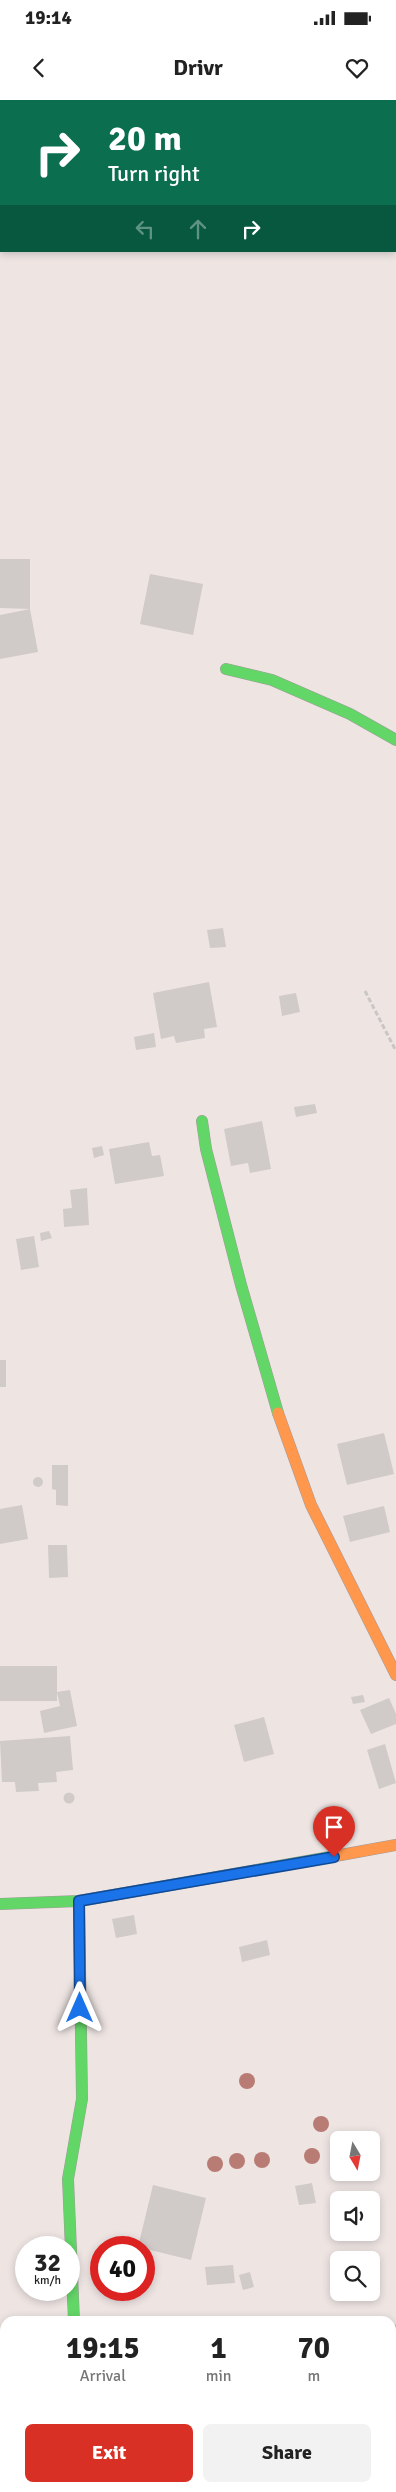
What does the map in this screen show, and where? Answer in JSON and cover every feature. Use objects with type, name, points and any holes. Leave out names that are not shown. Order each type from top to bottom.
[{"type":"street","points":[[226,669],[272,680],[350,714],[396,740]]},
{"type":"street","points":[[202,1121],[239,1276],[281,1422],[311,1506],[396,1675]]},
{"type":"street","points":[[0,1904],[79,1901],[396,1845]]},
{"type":"street","points":[[74,2316],[68,2179],[82,2099],[79,1901]]},
{"type":"path","points":[[365,991],[396,1051]]},
{"type":"building","points":[[0,559],[30,559],[30,609],[0,608]]},
{"type":"building","points":[[150,574],[203,584],[193,635],[140,624]]},
{"type":"building","points":[[30,609],[38,652],[0,659],[0,615]]},
{"type":"building","points":[[223,928],[226,947],[210,948],[207,930]]},
{"type":"building","points":[[209,982],[217,1027],[204,1029],[205,1038],[176,1043],[174,1036],[161,1039],[153,993]]},
{"type":"building","points":[[296,993],[300,1012],[282,1016],[279,996]]},
{"type":"building","points":[[154,1033],[156,1047],[136,1050],[134,1037]]},
{"type":"building","points":[[315,1104],[317,1113],[296,1117],[294,1107]]},
{"type":"building","points":[[262,1121],[271,1169],[250,1173],[248,1163],[231,1166],[224,1129]]},
{"type":"building","points":[[149,1142],[152,1156],[160,1155],[164,1176],[115,1184],[109,1149]]},
{"type":"building","points":[[102,1146],[104,1155],[94,1158],[92,1148]]},
{"type":"building","points":[[87,1188],[89,1225],[64,1227],[63,1209],[72,1208],[70,1190]]},
{"type":"building","points":[[49,1231],[52,1238],[41,1241],[40,1233]]},
{"type":"building","points":[[34,1236],[39,1267],[21,1270],[16,1239]]},
{"type":"building","points":[[0,1360],[6,1360],[6,1387],[0,1387]]},
{"type":"building","points":[[384,1433],[394,1474],[347,1485],[337,1444]]},
{"type":"building","points":[[52,1465],[68,1465],[68,1506],[56,1505],[56,1490],[52,1489]]},
{"type":"building","points":[[36,1477],[40,1477],[43,1482],[42,1486],[36,1487],[33,1484],[33,1480]]},
{"type":"building","points":[[22,1505],[28,1539],[0,1544],[0,1509]]},
{"type":"building","points":[[384,1506],[390,1532],[350,1542],[343,1516]]},
{"type":"building","points":[[48,1545],[67,1545],[68,1577],[49,1578]]},
{"type":"building","points":[[0,1666],[57,1666],[57,1701],[0,1701]]},
{"type":"building","points":[[70,1690],[77,1726],[44,1733],[40,1711],[60,1706],[57,1692]]},
{"type":"building","points":[[363,1695],[365,1702],[353,1704],[351,1697]]},
{"type":"building","points":[[389,1698],[396,1714],[396,1724],[371,1734],[360,1710]]},
{"type":"building","points":[[264,1717],[274,1754],[244,1762],[234,1725]]},
{"type":"building","points":[[70,1736],[73,1770],[56,1772],[57,1782],[38,1783],[39,1791],[16,1792],[15,1782],[2,1782],[0,1741]]},
{"type":"building","points":[[385,1744],[396,1783],[379,1789],[367,1750]]},
{"type":"building","points":[[69,1792],[75,1798],[69,1804],[63,1798]]},
{"type":"building","points":[[134,1915],[137,1934],[116,1938],[112,1919]]},
{"type":"building","points":[[267,1940],[270,1955],[242,1962],[239,1947]]},
{"type":"building","points":[[312,2183],[316,2203],[299,2205],[295,2186]]},
{"type":"building","points":[[153,2185],[206,2198],[191,2260],[155,2251],[155,2236],[141,2236]]},
{"type":"building","points":[[233,2265],[235,2283],[207,2285],[205,2267]]},
{"type":"building","points":[[250,2272],[254,2287],[243,2290],[239,2275]]},
{"type":"traffic: fast","points":[[226,669],[272,680],[350,714],[396,740]]},
{"type":"traffic: fast","points":[[202,1121],[206,1149],[241,1285],[278,1413]]},
{"type":"traffic: fast","points":[[0,1904],[79,1901],[330,1857]]},
{"type":"traffic: fast","points":[[74,2316],[68,2179],[82,2099],[79,1901]]},
{"type":"traffic: slow","points":[[278,1413],[311,1505],[396,1675]]},
{"type":"traffic: slow","points":[[330,1857],[396,1845]]},
{"type":"route","points":[[80,2008],[79,1901],[334,1857]]}]
